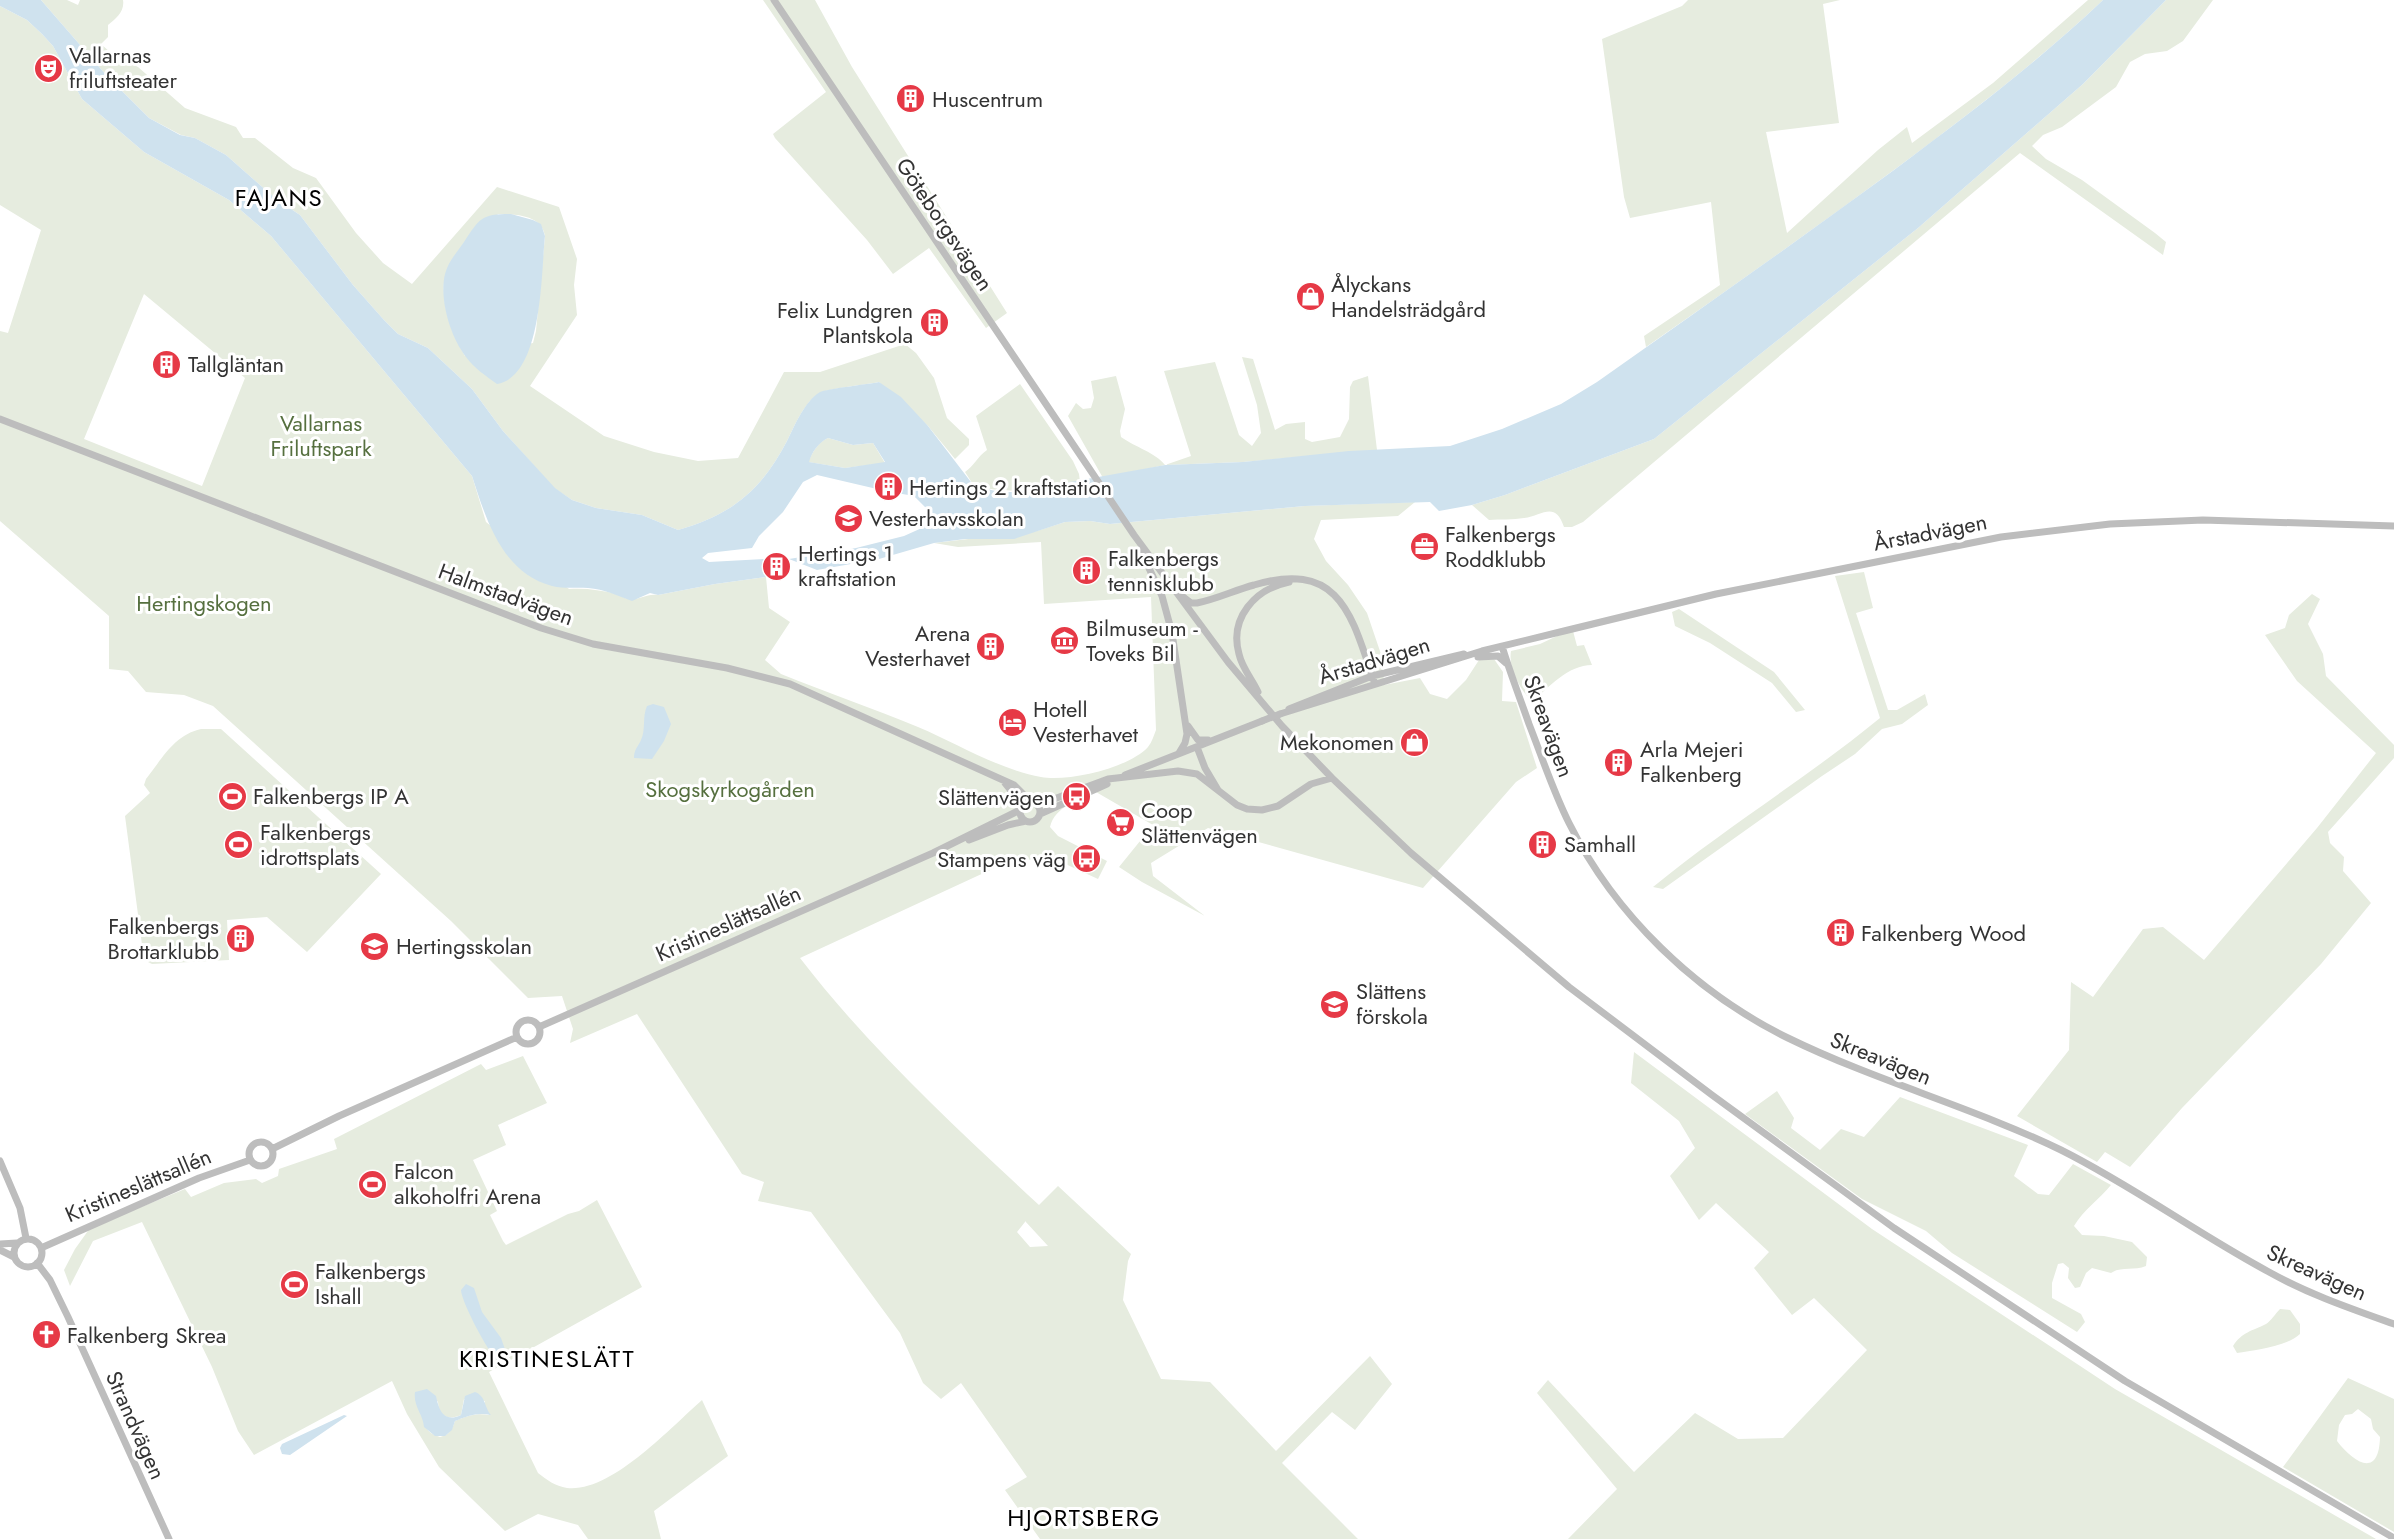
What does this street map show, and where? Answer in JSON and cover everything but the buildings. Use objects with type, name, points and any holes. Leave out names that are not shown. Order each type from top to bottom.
[{"type":"main road","name":"Göteborgsvägen","points":[[774,0],[1132,532]]},
{"type":"main road","name":"Halmstadvägen","points":[[0,419],[541,628],[593,644],[737,670],[790,684],[1020,789],[1032,802]]},
{"type":"main road","name":"Årstadvägen","points":[[1040,814],[1119,777],[1280,714],[1312,698],[1430,661],[1482,651],[1716,594],[1903,555],[2060,529],[2110,524],[2203,520],[2394,526]]},
{"type":"main road","points":[[1132,532],[1228,662],[1332,778],[1411,853],[1569,987],[1894,1228],[2125,1381],[2394,1538]]},
{"type":"main road","points":[[1132,532],[1156,583],[1167,613],[1177,656],[1187,739],[1179,754]]},
{"type":"main road","points":[[1168,581],[1184,599],[1197,603],[1277,579],[1311,580],[1322,586],[1344,605],[1354,625],[1374,680]]},
{"type":"main road","points":[[1262,702],[1239,656],[1236,638],[1238,628],[1245,611],[1255,598],[1269,588],[1295,579]]},
{"type":"main road","name":"Skreavägen","points":[[1502,646],[1506,663],[1556,796],[1580,843],[1607,885],[1648,934],[1673,960],[1716,995],[1764,1026],[1808,1047],[2064,1151],[2122,1183],[2271,1274],[2394,1324]]},
{"type":"main road","name":"Årstadvägen","points":[[1374,680],[1447,664],[1482,651]]},
{"type":"main road","points":[[1447,664],[1491,655],[1498,656],[1506,663]]},
{"type":"main road","points":[[1185,718],[1198,740],[1220,737]]},
{"type":"main road","points":[[1197,747],[1205,768],[1218,790]]},
{"type":"main road","points":[[1119,777],[1167,771],[1197,774],[1237,805],[1247,809],[1262,810],[1278,806],[1311,784],[1332,778]]},
{"type":"main road","name":"Årstadvägen","points":[[1032,802],[1054,800],[1093,784],[1119,777]]},
{"type":"main road","points":[[1004,782],[1017,798],[1021,817],[1026,821],[1034,821],[1040,814],[1040,807],[1032,802],[1020,809]]},
{"type":"main road","name":"Kristineslättsallén","points":[[538,1027],[933,853],[1020,809]]},
{"type":"main road","name":"Kristineslättsallén","points":[[933,853],[1008,825],[1026,821]]},
{"type":"main road","points":[[523,1021],[532,1021],[538,1027],[538,1038],[531,1044],[523,1043],[517,1037],[517,1028],[523,1021]]},
{"type":"main road","name":"Kristineslättsallén","points":[[272,1149],[339,1116],[517,1037]]},
{"type":"main road","name":"Kristineslättsallén","points":[[256,1143],[265,1143],[272,1149],[273,1156],[267,1165],[257,1166],[250,1160],[249,1151],[256,1143]]},
{"type":"main road","name":"Kristineslättsallén","points":[[41,1248],[198,1178],[250,1160]]},
{"type":"main road","points":[[0,1161],[20,1208],[26,1238]]},
{"type":"main road","points":[[0,1244],[16,1243],[26,1238],[36,1241],[41,1248],[42,1256],[37,1263],[26,1267],[19,1264],[13,1251],[16,1243]]},
{"type":"main road","points":[[0,1250],[14,1257]]},
{"type":"main road","name":"Strandvägen","points":[[37,1263],[50,1280],[65,1311],[169,1539]]},
{"type":"green space","points":[[41,0],[67,0],[78,5],[80,0],[123,0],[121,11],[108,25],[108,37],[101,44],[111,53],[138,67],[185,108],[236,127],[243,138],[255,138],[293,168],[316,178],[356,233],[383,263],[412,284],[497,187],[559,207],[577,259],[574,285],[577,315],[530,386],[604,436],[654,452],[698,461],[738,458],[784,372],[820,372],[905,344],[916,353],[934,378],[947,418],[969,439],[969,445],[955,459],[928,426],[879,382],[830,390],[814,397],[800,414],[777,459],[755,487],[729,508],[697,524],[678,530],[642,515],[596,508],[572,500],[554,488],[503,431],[472,389],[428,348],[398,334],[384,320],[353,285],[300,215],[276,199],[226,155],[195,138],[181,135],[149,118],[107,76]],"holes":[[[498,214],[527,217],[543,229],[545,236],[536,331],[533,343],[465,356],[449,320],[444,282]]]},
{"type":"green space","points":[[763,0],[815,0],[852,67],[1007,313],[986,328],[929,248],[893,274],[867,240],[775,138],[773,134],[826,92]]},
{"type":"green space","points":[[1688,0],[1840,0],[1823,4],[1839,123],[1766,132],[1787,233],[1878,150],[1907,127],[1912,143],[1993,83],[2088,0],[2103,0],[2030,65],[1928,144],[1646,347],[1644,336],[1720,285],[1711,202],[1630,218],[1624,197],[1602,39],[1682,6]]},
{"type":"green space","points":[[2166,0],[2213,0],[2183,41],[2167,51],[2145,54],[2130,62],[2116,87],[2062,127],[2043,135],[2032,146],[2046,159],[2082,180],[2166,242],[2163,255],[2020,153],[1583,522],[1572,527],[1564,527],[1556,514],[1552,512],[1520,519],[1489,520],[1472,505],[1505,495],[1654,439],[1918,228],[2083,84]]},
{"type":"green space","points":[[0,6],[27,20],[42,34],[53,46],[82,99],[144,152],[229,200],[271,236],[472,476],[486,522],[569,589],[599,590],[634,599],[766,577],[769,608],[790,622],[765,660],[781,674],[918,727],[1009,768],[1041,777],[1066,777],[1098,772],[1139,755],[1148,747],[1156,730],[1151,597],[1044,604],[1041,542],[958,547],[934,543],[1037,531],[1065,522],[1090,521],[1110,524],[1305,506],[1415,502],[1398,516],[1321,520],[1314,539],[1326,561],[1348,585],[1367,613],[1383,660],[1384,685],[1420,678],[1430,694],[1447,699],[1466,680],[1479,660],[1494,659],[1503,672],[1502,701],[1516,702],[1537,768],[1516,782],[1423,888],[1208,828],[1151,863],[1153,876],[1205,916],[1119,867],[1153,825],[1096,792],[1062,809],[1050,827],[1058,836],[1107,861],[1098,879],[1048,856],[1001,865],[800,958],[884,1056],[1039,1205],[1058,1186],[1131,1254],[1123,1300],[1161,1379],[1210,1382],[1276,1451],[1370,1356],[1392,1384],[1355,1430],[1332,1412],[1282,1463],[1358,1539],[1040,1539],[1005,1490],[1027,1477],[961,1383],[941,1399],[923,1383],[900,1333],[811,1212],[758,1201],[764,1182],[742,1174],[637,1014],[570,1043],[573,1029],[562,996],[528,998],[451,921],[213,706],[184,695],[146,692],[128,671],[109,669],[109,616],[0,521],[0,331],[8,333],[41,230],[0,205]],"holes":[[[144,294],[245,378],[202,486],[84,439]],[[1025,1221],[1048,1246],[1030,1247],[1017,1232]]]},
{"type":"green space","points":[[1242,357],[1253,359],[1275,430],[1286,424],[1305,422],[1305,439],[1312,442],[1340,437],[1349,419],[1350,387],[1353,381],[1368,376],[1377,450],[1243,462],[1165,465],[1191,456],[1164,371],[1215,362],[1239,435],[1252,446],[1261,433],[1257,405]]},
{"type":"green space","points":[[1116,376],[1125,409],[1120,431],[1121,437],[1156,457],[1165,465],[1103,478],[1068,416],[1076,403],[1083,409],[1091,408],[1094,398],[1091,381]]},
{"type":"green space","points":[[1020,384],[1073,461],[1080,482],[1015,491],[988,489],[974,486],[965,472],[987,450],[976,416]]},
{"type":"green space","points":[[828,438],[853,445],[873,443],[885,463],[845,468],[808,462],[818,445]]},
{"type":"green space","points":[[1864,572],[1873,608],[1856,613],[1888,710],[1897,710],[1925,694],[1928,705],[1902,724],[1882,729],[1855,754],[1663,889],[1653,887],[1880,718],[1835,576]]},
{"type":"green space","points":[[2312,594],[2320,599],[2308,624],[2323,654],[2326,676],[2394,745],[2394,758],[2328,832],[2330,843],[2344,857],[2343,871],[2371,903],[2321,964],[2182,1108],[2130,1167],[2105,1152],[2097,1162],[2017,1116],[2069,1050],[2071,982],[2093,997],[2143,929],[2163,927],[2204,960],[2317,828],[2376,753],[2297,681],[2265,635],[2285,628],[2289,615]]},
{"type":"green space","points":[[1679,609],[1774,672],[1805,710],[1796,712],[1772,683],[1710,643],[1675,626],[1672,612]]},
{"type":"green space","points":[[1573,631],[1577,646],[1584,645],[1592,665],[1567,673],[1532,702],[1516,678],[1511,664],[1511,651],[1540,644]]},
{"type":"green space","name":"Falkenbergs idrottsplats","points":[[201,729],[221,729],[381,874],[307,952],[267,917],[227,920],[229,960],[152,964],[144,960],[125,816],[150,793],[144,785],[146,779],[169,749],[183,737]]},
{"type":"green space","points":[[1634,1052],[1872,1229],[2115,1389],[2376,1539],[1568,1539],[1617,1489],[1537,1393],[1548,1380],[1634,1472],[1695,1413],[1738,1439],[1783,1438],[1867,1350],[1814,1298],[1792,1315],[1754,1268],[1769,1252],[1716,1203],[1699,1220],[1670,1176],[1695,1148],[1679,1121],[1631,1083]]},
{"type":"green space","points":[[523,1056],[547,1103],[498,1125],[506,1145],[473,1160],[497,1211],[490,1215],[503,1241],[506,1245],[568,1214],[579,1211],[597,1200],[642,1287],[489,1372],[538,1473],[555,1484],[567,1488],[584,1487],[621,1470],[702,1400],[728,1456],[654,1511],[661,1539],[588,1539],[578,1525],[538,1514],[505,1531],[439,1467],[407,1414],[392,1381],[254,1455],[238,1431],[212,1367],[142,1222],[93,1241],[70,1286],[64,1270],[90,1228],[185,1189],[191,1197],[224,1183],[256,1179],[262,1183],[278,1176],[279,1169],[337,1149],[334,1139],[481,1064],[486,1070]],"holes":[[[464,1399],[485,1401],[484,1405],[489,1415],[472,1415],[455,1421],[446,1435],[440,1437],[431,1433],[425,1426],[422,1414],[438,1401],[442,1414],[448,1417],[461,1415]]]},
{"type":"green space","points":[[1777,1091],[1794,1118],[1791,1128],[1820,1150],[1841,1129],[1864,1137],[1900,1097],[2028,1145],[2014,1176],[2038,1194],[2049,1195],[2073,1164],[2111,1185],[2074,1226],[2082,1235],[2104,1236],[2132,1242],[2147,1257],[2146,1266],[2111,1273],[2092,1268],[2086,1273],[2080,1287],[2075,1288],[2068,1278],[2069,1268],[2063,1263],[2058,1264],[2052,1283],[2052,1298],[2081,1314],[2085,1322],[2077,1332],[1952,1253],[1926,1231],[1862,1199],[1745,1114]]},
{"type":"green space","points":[[2280,1309],[2290,1310],[2300,1324],[2300,1334],[2287,1342],[2237,1353],[2233,1346],[2240,1338],[2268,1323]]},
{"type":"green space","points":[[2348,1378],[2394,1399],[2394,1532],[2283,1467]],"holes":[[[2358,1409],[2371,1419],[2373,1429],[2380,1437],[2379,1450],[2370,1463],[2364,1463],[2351,1456],[2337,1441],[2339,1425],[2345,1415],[2352,1414]]]},
{"type":"water","points":[[0,0],[41,0],[107,76],[149,118],[180,135],[195,138],[226,155],[276,199],[300,215],[353,285],[384,320],[398,334],[428,348],[472,389],[503,431],[555,488],[572,500],[596,508],[642,515],[678,530],[714,517],[743,499],[777,459],[797,421],[814,396],[830,389],[879,382],[901,397],[928,426],[974,486],[1000,492],[1015,492],[1165,465],[1243,462],[1349,451],[1450,446],[1502,429],[1561,404],[1597,382],[1783,250],[1975,109],[2053,45],[2103,0],[2166,0],[2083,84],[1918,228],[1654,439],[1505,495],[1472,505],[1439,511],[1430,502],[1305,506],[1110,524],[1090,521],[1065,522],[1014,539],[965,539],[934,543],[879,559],[817,570],[789,559],[856,548],[904,536],[924,527],[927,509],[914,496],[891,492],[893,484],[874,479],[885,483],[883,488],[878,486],[877,489],[817,475],[803,482],[783,512],[759,536],[752,548],[708,553],[702,558],[709,562],[764,559],[766,577],[658,595],[650,593],[632,601],[594,589],[552,586],[520,569],[498,542],[483,509],[472,476],[271,236],[229,200],[144,152],[82,99],[53,46],[42,34],[27,20],[0,6]],"holes":[[[828,438],[853,445],[873,443],[885,462],[845,468],[809,462],[816,448]]]},
{"type":"water","points":[[511,214],[541,224],[545,236],[542,273],[537,320],[523,363],[512,377],[497,384],[473,365],[455,339],[447,317],[444,284],[450,261],[478,223],[493,215]]},
{"type":"water","points":[[653,704],[664,707],[671,724],[664,741],[652,759],[634,758],[642,736],[647,706]]},
{"type":"water","points":[[466,1284],[474,1288],[482,1312],[501,1338],[507,1355],[503,1361],[497,1360],[493,1355],[470,1315],[461,1290]]},
{"type":"water","points":[[427,1389],[436,1396],[443,1414],[450,1418],[461,1415],[465,1396],[475,1392],[481,1396],[491,1415],[477,1414],[455,1421],[452,1430],[445,1436],[435,1436],[424,1427],[415,1402],[415,1392]]},
{"type":"water","points":[[344,1415],[347,1416],[290,1455],[282,1454],[280,1448],[282,1444]]},
{"type":"place","name":"Vallarnas friluftsteater","points":[[48,68]]},
{"type":"place","name":"Huscentrum","points":[[911,99]]},
{"type":"place","name":"Ålyckans Handelsträdgård","points":[[1310,297]]},
{"type":"place","name":"Felix Lundgren Plantskola","points":[[934,323]]},
{"type":"place","name":"Tallgläntan","points":[[167,364]]},
{"type":"place","name":"Hertings 2 kraftstation","points":[[888,487]]},
{"type":"place","name":"Vesterhavsskolan","points":[[848,518]]},
{"type":"place","name":"Falkenbergs Roddklubb","points":[[1424,547]]},
{"type":"place","name":"Hertings 1 kraftstation","points":[[777,566]]},
{"type":"place","name":"Falkenbergs tennisklubb","points":[[1087,571]]},
{"type":"place","name":"Bilmuseum - Toveks Bil","points":[[1065,641]]},
{"type":"place","name":"Arena Vesterhavet","points":[[991,646]]},
{"type":"place","name":"Hotell Vesterhavet","points":[[1012,722]]},
{"type":"place","name":"Mekonomen","points":[[1415,742]]},
{"type":"place","name":"Arla Mejeri Falkenberg","points":[[1619,762]]},
{"type":"place","name":"Falkenbergs IP A","points":[[232,796]]},
{"type":"place","name":"Slättenvägen","points":[[1076,797]]},
{"type":"place","name":"Coop Slättenvägen","points":[[1120,823]]},
{"type":"place","name":"Samhall","points":[[1543,844]]},
{"type":"place","name":"Falkenbergs idrottsplats","points":[[239,845]]},
{"type":"place","name":"Stampens väg","points":[[1087,859]]},
{"type":"place","name":"Falkenberg Wood","points":[[1840,933]]},
{"type":"place","name":"Falkenbergs Brottarklubb","points":[[240,939]]},
{"type":"place","name":"Hertingsskolan","points":[[375,946]]},
{"type":"place","name":"Slättens förskola","points":[[1335,1004]]},
{"type":"place","name":"Falcon alkoholfri Arena","points":[[373,1184]]},
{"type":"place","name":"Falkenbergs Ishall","points":[[294,1284]]},
{"type":"place","name":"Falkenberg Skrea","points":[[46,1335]]},
{"type":"district","name":"FAJANS","points":[[279,197]]},
{"type":"district","name":"KRISTINESLÄTT","points":[[547,1358]]},
{"type":"district","name":"HJORTSBERG","points":[[1084,1517]]},
{"type":"park label","name":"Vallarnas Friluftspark","points":[[321,436]]},
{"type":"park label","name":"Hertingskogen","points":[[204,603]]},
{"type":"park label","name":"Skogskyrkogården","points":[[730,789]]}]
